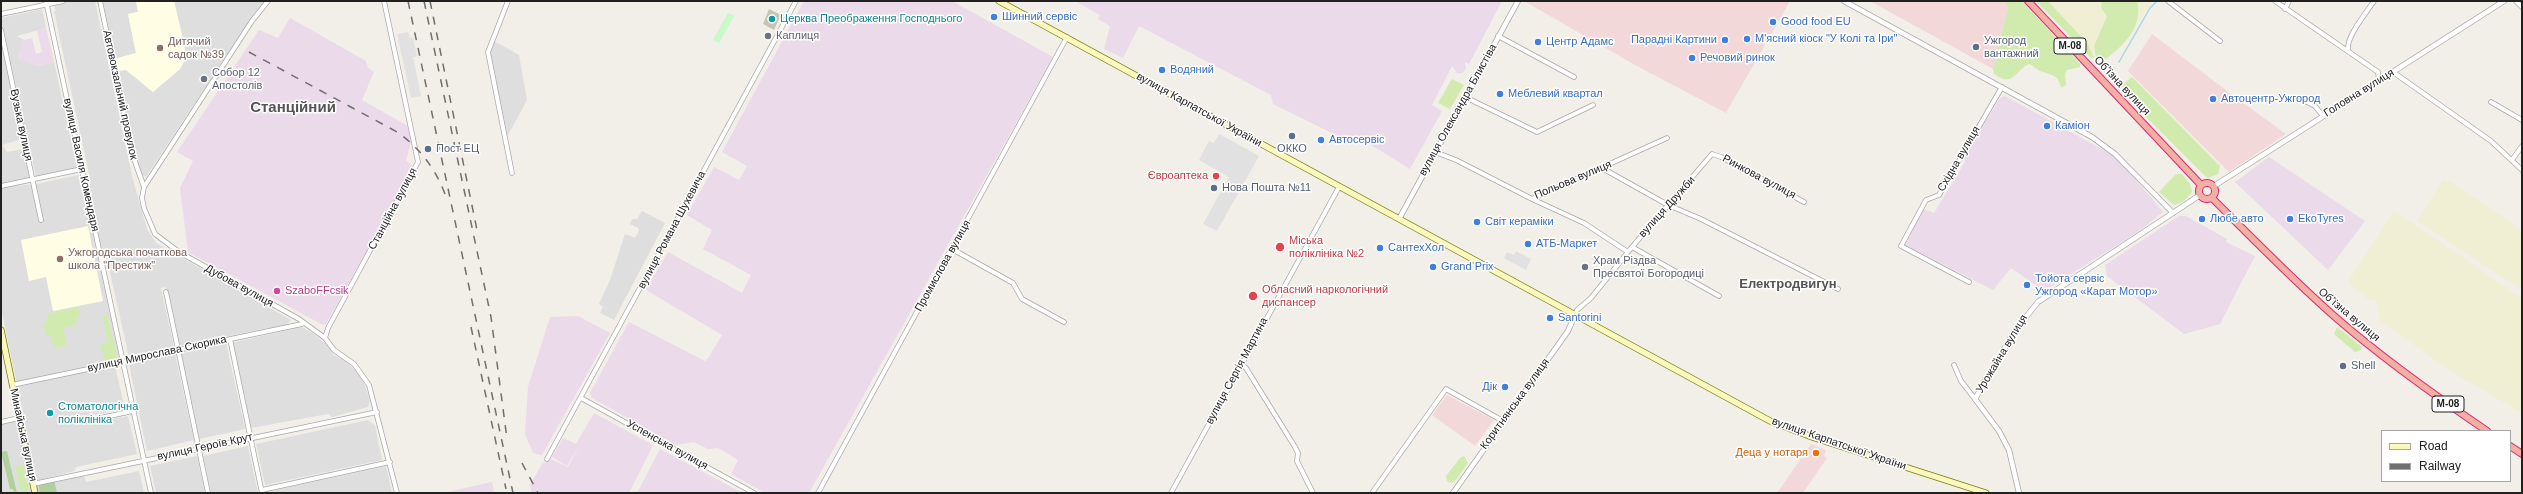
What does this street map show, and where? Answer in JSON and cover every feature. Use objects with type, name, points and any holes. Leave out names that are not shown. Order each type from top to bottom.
[{"type":"highway","name":"Обʼїзна вулиця","points":[[2028,1],[2202,185]]},
{"type":"highway","points":[[2206,183],[2214,186],[2215,194],[2212,198],[2207,200],[2200,195],[2199,190],[2202,185],[2206,183]]},
{"type":"highway","name":"Обʼїзна вулиця","points":[[2212,198],[2298,284],[2335,317],[2409,377],[2486,430]]},
{"type":"highway","points":[[2511,447],[2522,454]]},
{"type":"main road","name":"вулиця Карпатської України","points":[[999,1],[1399,220],[1786,428],[1986,493]]},
{"type":"main road","name":"Минайська вулиця","points":[[1,330],[35,493]]},
{"type":"street","points":[[1,14],[46,3],[64,1]]},
{"type":"street","name":"Автовокзальний провулок","points":[[100,1],[133,156],[144,187]]},
{"type":"street","points":[[144,187],[252,21],[268,1]]},
{"type":"street","name":"Станційна вулиця","points":[[325,338],[328,328],[418,162],[384,1]]},
{"type":"street","points":[[508,1],[488,52],[512,173]]},
{"type":"street","name":"вулиця Романа Шухевича","points":[[547,459],[796,1]]},
{"type":"street","name":"вулиця Олександра Блистіва","points":[[1399,220],[1518,1]]},
{"type":"street","points":[[1844,1],[2092,137],[2115,154],[2173,213],[2200,195]]},
{"type":"street","points":[[2168,1],[2220,41]]},
{"type":"street","points":[[2275,1],[2378,72],[2379,81]]},
{"type":"street","points":[[2285,9],[2288,1]]},
{"type":"street","points":[[2350,52],[2347,47],[2349,38],[2374,1]]},
{"type":"street","name":"Головна вулиця","points":[[2214,186],[2503,1]]},
{"type":"street","points":[[2516,1],[2522,7]]},
{"type":"street","name":"вулиця Василя Комендаря","points":[[46,3],[151,493]]},
{"type":"street","name":"Вузька вулиця","points":[[1,30],[41,220]]},
{"type":"street","points":[[1498,36],[1574,77]]},
{"type":"street","name":"Промислова вулиця","points":[[818,493],[1067,37]]},
{"type":"street","points":[[2393,72],[2490,141],[2522,170]]},
{"type":"street","name":"Східна вулиця","points":[[1969,282],[1901,246],[1926,200],[1939,195],[2002,87]]},
{"type":"street","points":[[1465,97],[1537,132],[1593,105]]},
{"type":"street","points":[[2299,98],[2315,106],[2323,116]]},
{"type":"street","points":[[2491,102],[2522,120]]},
{"type":"street","name":"Польова вулиця","points":[[1435,152],[1456,160],[1532,199],[1667,138]]},
{"type":"street","points":[[2512,160],[2522,146]]},
{"type":"street","name":"Ринкова вулиця","points":[[1712,154],[1721,157],[1804,202]]},
{"type":"street","name":"вулиця Дружби","points":[[1575,315],[1576,310],[1591,298],[1632,247],[1712,154]]},
{"type":"street","points":[[1602,168],[1668,205],[1701,219],[1838,289]]},
{"type":"street","points":[[1,186],[82,169]]},
{"type":"street","name":"Дубова вулиця","points":[[144,187],[142,198],[144,208],[155,234],[179,252],[325,338],[334,350],[354,364],[366,380],[377,412],[397,493]]},
{"type":"street","name":"вулиця Сергія Мартина","points":[[1171,493],[1339,187]]},
{"type":"street","points":[[1532,199],[1584,223],[1628,252]]},
{"type":"street","name":"Урожайна вулиця","points":[[1976,399],[2014,332],[2029,310],[2047,296],[2173,213]]},
{"type":"street","points":[[1632,247],[1719,296]]},
{"type":"street","points":[[952,249],[1013,283],[1022,299],[1064,322]]},
{"type":"street","points":[[166,292],[208,493]]},
{"type":"street","name":"Коритнянська вулиця","points":[[1453,493],[1570,327],[1575,315]]},
{"type":"street","name":"вулиця Мирослава Скорика","points":[[12,385],[302,324]]},
{"type":"street","points":[[230,339],[262,491],[390,462]]},
{"type":"street","points":[[1241,364],[1246,368],[1284,427],[1298,453],[1297,461],[1313,493]]},
{"type":"street","name":"Урожайна вулиця","points":[[1954,365],[1961,381],[1976,399],[1999,432],[2009,450],[2019,493]]},
{"type":"street","points":[[1372,493],[1446,389],[1504,421]]},
{"type":"street","name":"Успенська вулиця","points":[[581,398],[754,493]]},
{"type":"street","points":[[86,421],[133,411]]},
{"type":"street","name":"вулиця Героїв Крут","points":[[33,484],[250,437],[377,412]]},
{"type":"street","points":[[1,422],[19,418]]},
{"type":"shaded area","points":[[69,1],[95,1],[132,176],[147,229],[156,243],[291,320],[285,326],[179,346],[166,287],[161,288],[174,347],[129,357],[109,268],[105,266],[87,185],[91,183],[54,11],[56,11],[54,4]]},
{"type":"shaded area","points":[[102,1],[136,1],[138,12],[128,14],[136,53],[114,59]]},
{"type":"shaded area","name":"Дитячий садок №39","points":[[136,1],[174,1],[184,43],[186,58],[180,69],[153,92],[126,70],[116,71],[114,59],[136,53],[128,14],[138,12]]},
{"type":"shaded area","points":[[174,1],[265,2],[251,18],[146,177],[141,174],[138,167],[116,71],[126,70],[153,92],[180,69],[186,58]]},
{"type":"shaded area","points":[[804,1],[952,1],[1053,57],[809,493],[765,493],[731,474],[738,460],[718,448],[708,449],[694,442],[676,445],[592,398],[590,393],[629,322],[705,361],[722,335],[646,290],[668,252],[742,293],[751,275],[703,249],[712,230],[687,215],[714,167],[739,180],[747,166],[722,152]]},
{"type":"shaded area","points":[[1075,1],[1502,1],[1469,64],[1465,62],[1466,69],[1462,73],[1457,73],[1452,66],[1432,105],[1442,111],[1410,169],[1355,135],[1350,142],[1273,104],[1271,95],[1139,26],[1123,58],[1104,49],[1110,26],[1098,19],[1100,15]]},
{"type":"shaded area","name":"Речовий ринок","points":[[1524,1],[1790,1],[1726,113],[1637,66]]},
{"type":"shaded area","name":"Ужгород вантажний","points":[[1870,1],[2002,1],[2008,7],[1993,69]]},
{"type":"shaded area","points":[[2048,1],[2102,1],[2101,3],[2107,16],[2094,46],[2096,57],[2094,58],[2088,44]]},
{"type":"shaded area","points":[[2137,1],[2153,1],[2139,20],[2138,4]]},
{"type":"shaded area","points":[[42,9],[46,28],[17,36],[24,40],[18,58],[37,66],[54,62],[77,168],[36,177],[5,39],[1,40],[1,18]]},
{"type":"shaded area","points":[[769,9],[781,15],[774,30],[763,24]]},
{"type":"shaded area","points":[[290,18],[366,61],[368,68],[374,72],[362,100],[408,126],[411,142],[406,160],[413,167],[326,324],[323,325],[188,252],[180,188],[193,161],[177,152],[259,30],[278,38]]},
{"type":"shaded area","points":[[46,28],[54,62],[37,66],[18,59],[24,40],[32,38],[36,54],[42,52],[37,30]]},
{"type":"shaded area","points":[[408,32],[410,38],[413,37],[417,56],[413,57],[421,96],[411,98],[397,34]]},
{"type":"shaded area","points":[[2152,34],[2286,134],[2229,172],[2128,71]]},
{"type":"shaded area","points":[[1,41],[22,139],[2,145],[7,152],[24,149],[30,179],[13,182],[14,186],[37,184],[78,175],[82,194],[84,194],[120,360],[93,366],[94,370],[115,366],[125,409],[82,417],[84,425],[128,416],[137,454],[76,467],[74,471],[37,481],[1,308]]},
{"type":"shaded area","points":[[494,41],[519,55],[527,100],[507,137],[491,62],[490,53]]},
{"type":"shaded area","points":[[2005,96],[2109,153],[2121,162],[2163,212],[2138,232],[2044,291],[2011,268],[1993,290],[1905,245],[1923,209],[1934,213],[1965,162],[1964,156],[2000,98]]},
{"type":"shaded area","points":[[1219,134],[1259,156],[1217,231],[1203,224],[1229,177],[1199,160],[1209,141],[1214,143]]},
{"type":"shaded area","points":[[2269,157],[2365,221],[2328,270],[2235,182]]},
{"type":"shaded area","points":[[2443,180],[2453,183],[2512,223],[2522,232],[2522,290],[2417,221]]},
{"type":"shaded area","points":[[642,211],[665,223],[614,320],[600,313],[603,307],[599,304],[610,280],[625,234],[635,238],[639,231],[638,228],[630,224],[632,219],[637,219]]},
{"type":"shaded area","points":[[2394,211],[2522,298],[2522,413],[2454,373],[2380,321],[2376,300],[2368,299],[2348,282]]},
{"type":"shaded area","points":[[2179,216],[2186,216],[2227,239],[2226,242],[2255,256],[2220,324],[2184,334],[2107,276],[2105,265]]},
{"type":"shaded area","name":"Ужгородська початкова школа \"Престиж\"","points":[[88,226],[103,301],[53,311],[46,277],[29,281],[21,240]]},
{"type":"shaded area","points":[[1516,251],[1531,259],[1526,270],[1504,258],[1507,252],[1514,255]]},
{"type":"shaded area","points":[[578,316],[610,333],[542,455],[533,453],[525,434],[528,387],[550,317]]},
{"type":"shaded area","points":[[301,327],[311,332],[330,347],[333,355],[344,360],[357,372],[365,385],[370,401],[368,407],[332,417],[328,414],[251,428],[231,343]]},
{"type":"shaded area","points":[[226,343],[245,429],[199,439],[180,354]]},
{"type":"shaded area","points":[[175,354],[194,440],[147,451],[129,364]]},
{"type":"shaded area","points":[[1447,395],[1494,420],[1475,446],[1432,415]]},
{"type":"shaded area","points":[[594,413],[653,445],[629,493],[532,493],[530,485],[542,464],[551,459],[568,467],[579,446],[567,466],[552,457],[563,438],[576,444]]},
{"type":"shaded area","points":[[15,420],[17,421],[32,493],[1,493],[1,423]]},
{"type":"shaded area","points":[[368,420],[375,426],[382,460],[265,485],[256,444]]},
{"type":"shaded area","points":[[1811,444],[1826,450],[1824,456],[1827,458],[1803,493],[1777,493]]},
{"type":"shaded area","points":[[248,446],[258,493],[211,493],[203,456]]},
{"type":"shaded area","points":[[660,449],[724,483],[742,493],[637,493]]},
{"type":"shaded area","points":[[197,456],[205,493],[156,493],[150,466]]},
{"type":"shaded area","points":[[386,466],[392,493],[267,493],[267,492]]},
{"type":"shaded area","points":[[139,471],[144,493],[38,493],[37,486],[84,476],[86,482]]},
{"type":"shaded area","points":[[492,482],[494,493],[443,493]]},
{"type":"green space","points":[[2002,1],[2022,1],[2080,64],[2080,67],[2067,70],[2065,74],[2066,85],[2061,88],[2058,80],[2051,74],[2040,71],[2029,64],[2010,79],[2001,78],[1994,74],[1993,69],[2008,7]]},
{"type":"green space","points":[[2036,1],[2048,1],[2088,44],[2094,58],[2091,58]]},
{"type":"green space","points":[[2102,1],[2137,1],[2138,10],[2138,19],[2131,34],[2119,48],[2106,59],[2096,57],[2094,46],[2107,16],[2101,8]]},
{"type":"green space","points":[[728,13],[734,16],[719,43],[713,40]]},
{"type":"green space","points":[[2132,77],[2220,166],[2218,174],[2208,178],[2204,175],[2125,96],[2122,92],[2123,84]]},
{"type":"green space","points":[[1452,79],[1464,85],[1450,109],[1438,103]]},
{"type":"green space","points":[[2176,174],[2182,174],[2190,184],[2192,192],[2184,201],[2174,205],[2159,192]]},
{"type":"green space","points":[[78,307],[80,316],[76,317],[77,324],[63,328],[67,345],[54,348],[51,335],[46,336],[43,323],[48,321],[47,314]]},
{"type":"green space","points":[[107,315],[118,360],[105,363],[100,344],[108,342],[102,316]]},
{"type":"green space","points":[[2337,327],[2362,347],[2361,350],[2355,352],[2334,334]]},
{"type":"green space","points":[[7,451],[17,493],[14,493],[13,489],[10,489],[1,452]]},
{"type":"green space","points":[[1464,456],[1468,463],[1455,481],[1451,483],[1447,481],[1446,476],[1460,458]]},
{"type":"green space","points":[[23,465],[29,493],[21,493],[15,467]]},
{"type":"green space","points":[[54,479],[57,493],[40,493],[38,483]]},
{"type":"waterway","points":[[2119,62],[2150,8],[2157,1]]},
{"type":"railway","points":[[408,1],[513,493]]},
{"type":"railway","points":[[424,1],[491,317],[507,439]]},
{"type":"railway","points":[[430,1],[477,230]]},
{"type":"railway","points":[[249,52],[399,133],[421,153],[437,176],[445,194]]},
{"type":"railway","points":[[471,327],[506,489]]},
{"type":"railway","points":[[522,463],[538,493]]},
{"type":"place","name":"Шинний сервіс","points":[[994,17]]},
{"type":"place","name":"Церква Преображення Господнього","points":[[772,19]]},
{"type":"place","name":"Good food EU","points":[[1773,22]]},
{"type":"place","name":"Каплиця","points":[[768,36]]},
{"type":"place","name":"М'ясний кіоск \"У Колі та Іри\"","points":[[1747,39]]},
{"type":"place","name":"Парадні Картини","points":[[1725,40]]},
{"type":"place","name":"Центр Адамс","points":[[1538,42]]},
{"type":"place","name":"Ужгород вантажний","points":[[1976,47]]},
{"type":"place","name":"Дитячий садок №39","points":[[160,48]]},
{"type":"place","name":"Речовий ринок","points":[[1692,58]]},
{"type":"place","name":"Водяний","points":[[1162,70]]},
{"type":"place","name":"Собор 12 Апостолів","points":[[204,79]]},
{"type":"place","name":"Меблевий квартал","points":[[1500,94]]},
{"type":"place","name":"Автоцентр-Ужгород","points":[[2213,99]]},
{"type":"place","name":"Каміон","points":[[2047,126]]},
{"type":"place","name":"ОККО","points":[[1292,136]]},
{"type":"place","name":"Автосервiс","points":[[1321,140]]},
{"type":"place","name":"Пост ЕЦ","points":[[428,149]]},
{"type":"place","name":"Євроаптека","points":[[1216,176]]},
{"type":"place","name":"Нова Пошта №11","points":[[1214,188]]},
{"type":"place","name":"Любе авто","points":[[2202,219]]},
{"type":"place","name":"EkoTyres","points":[[2290,219]]},
{"type":"place","name":"Світ кераміки","points":[[1477,222]]},
{"type":"place","name":"АТБ-Маркет","points":[[1528,244]]},
{"type":"place","name":"Міська поліклініка №2","points":[[1280,247]]},
{"type":"place","name":"СантехХол","points":[[1380,248]]},
{"type":"place","name":"Ужгородська початкова школа \"Престиж\"","points":[[60,259]]},
{"type":"place","name":"Grand Prix","points":[[1433,267]]},
{"type":"place","name":"Храм Різдва Пресвятої Богородиці","points":[[1585,267]]},
{"type":"place","name":"Тойота сервіс Ужгород «Карат Мотор»","points":[[2027,285]]},
{"type":"place","name":"SzaboFFcsik","points":[[277,291]]},
{"type":"place","name":"Обласний наркологічний диспансер","points":[[1253,296]]},
{"type":"place","name":"Santorini","points":[[1550,318]]},
{"type":"place","name":"Shell","points":[[2343,366]]},
{"type":"place","name":"Дік","points":[[1505,387]]},
{"type":"place","name":"Стоматологічна поліклініка","points":[[50,413]]},
{"type":"place","name":"Деца у нотаря","points":[[1816,453]]},
{"type":"district","name":"Станційний","points":[[293,108]]},
{"type":"district","name":"Електродвигун","points":[[1788,284]]}]
